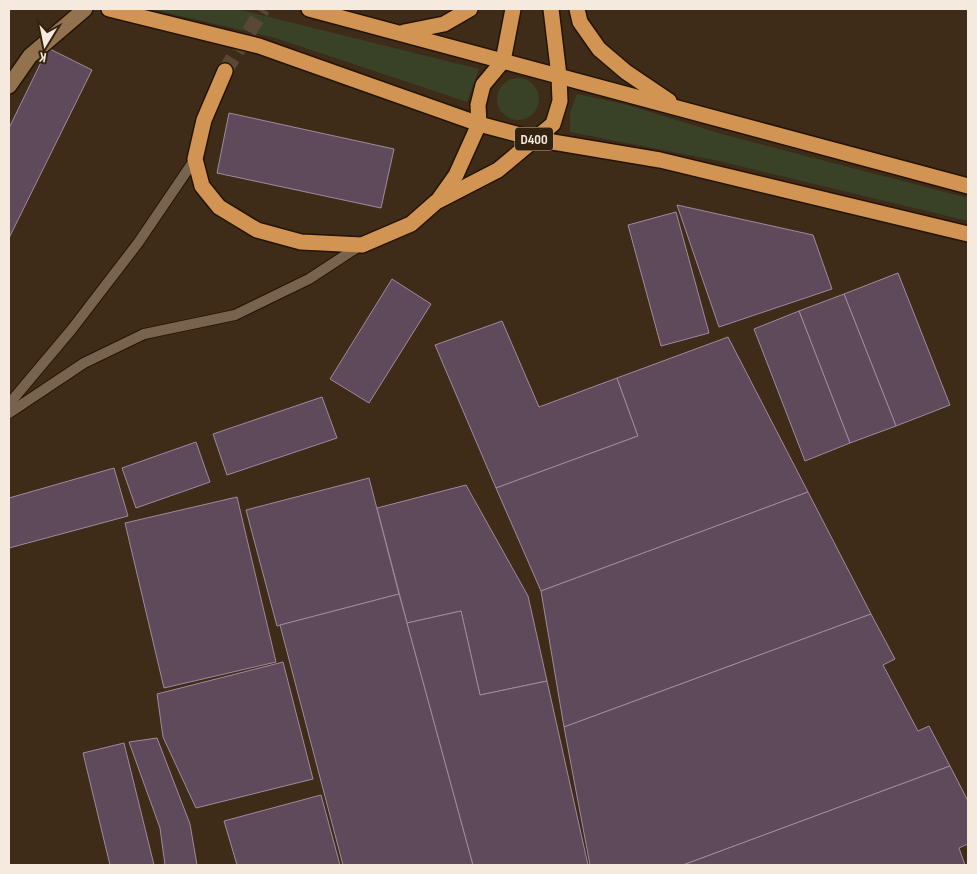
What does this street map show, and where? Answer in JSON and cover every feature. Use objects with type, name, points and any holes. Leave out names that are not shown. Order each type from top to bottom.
[{"type":"highway","name":"D400","points":[[110,9],[259,46],[480,124],[535,139],[660,160],[968,234]]},
{"type":"highway","points":[[309,9],[968,186]]},
{"type":"highway","points":[[399,33],[444,24],[470,9]]},
{"type":"highway","points":[[225,71],[204,120],[195,159],[202,186],[219,207],[257,230],[301,242],[362,244],[411,224],[436,202],[456,174],[480,124],[478,105],[483,85],[503,62],[513,9]]},
{"type":"highway","points":[[436,202],[498,170],[553,124],[560,101],[551,9]]},
{"type":"highway","points":[[577,9],[580,22],[599,49],[626,72],[678,107]]},
{"type":"street","points":[[9,86],[30,56],[85,9]]},
{"type":"lane","points":[[9,404],[72,329],[138,243],[195,159]]},
{"type":"lane","points":[[9,413],[84,363],[144,334],[235,315],[309,279],[362,244]]},
{"type":"green space","points":[[150,9],[237,9],[479,69],[467,102],[275,38]]},
{"type":"green space","points":[[518,78],[533,84],[539,99],[533,114],[518,120],[503,114],[497,99],[503,84]]},
{"type":"green space","points":[[577,94],[624,104],[722,134],[968,198],[968,221],[714,160],[570,132],[570,112]]},
{"type":"building","points":[[48,48],[92,70],[9,238],[9,128]]},
{"type":"building","points":[[229,113],[394,149],[381,208],[217,173]]},
{"type":"building","points":[[677,205],[813,235],[832,289],[719,327]]},
{"type":"building","points":[[676,212],[709,333],[661,346],[628,225]]},
{"type":"building","points":[[898,273],[950,405],[896,426],[844,294]]},
{"type":"building","points":[[392,279],[431,304],[369,403],[330,379]]},
{"type":"building","points":[[844,294],[896,426],[850,443],[799,311]]},
{"type":"building","points":[[799,311],[850,443],[805,461],[754,329]]},
{"type":"building","points":[[502,321],[539,407],[617,378],[638,436],[496,488],[435,345]]},
{"type":"building","points":[[728,337],[808,492],[541,591],[496,488],[638,436],[617,378]]},
{"type":"building","points":[[322,397],[337,438],[227,475],[213,434]]},
{"type":"building","points":[[196,442],[210,482],[136,508],[122,468]]},
{"type":"building","points":[[114,468],[128,516],[9,548],[9,498]]},
{"type":"building","points":[[369,478],[399,594],[277,626],[246,510]]},
{"type":"building","points":[[466,485],[528,596],[547,681],[480,695],[461,611],[407,623],[377,508]]},
{"type":"building","points":[[808,492],[871,614],[564,727],[541,591]]},
{"type":"building","points":[[237,497],[276,662],[164,688],[125,523]]},
{"type":"building","points":[[399,594],[473,865],[343,865],[280,625]]},
{"type":"building","points":[[461,611],[480,695],[547,681],[588,865],[473,865],[407,623]]},
{"type":"building","points":[[871,614],[895,659],[883,665],[918,731],[929,726],[950,766],[683,865],[590,865],[564,727]]},
{"type":"building","points":[[283,662],[313,779],[196,808],[163,737],[157,694]]},
{"type":"building","points":[[157,738],[190,824],[197,865],[165,865],[160,828],[129,742]]},
{"type":"building","points":[[124,743],[154,865],[110,865],[83,753]]},
{"type":"building","points":[[950,766],[968,801],[968,844],[959,848],[965,865],[683,865]]},
{"type":"building","points":[[321,795],[340,865],[237,865],[224,821]]},
{"type":"tunnel","points":[[225,71],[263,9]]}]
